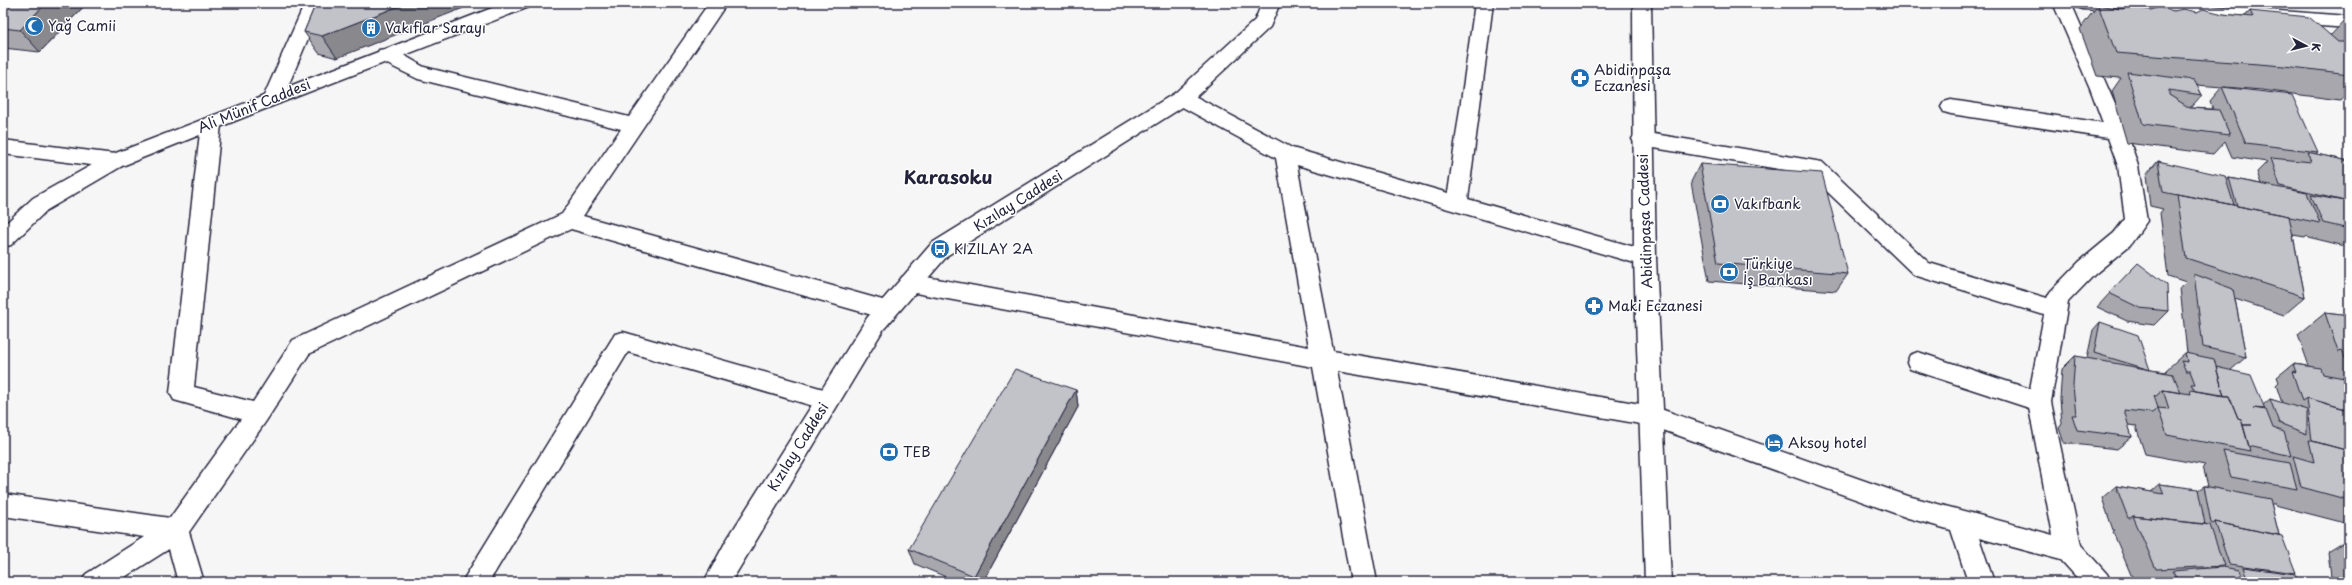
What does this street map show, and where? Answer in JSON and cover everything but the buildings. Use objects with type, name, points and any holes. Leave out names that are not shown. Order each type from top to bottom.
[{"type":"street","points":[[273,98],[314,3]]},
{"type":"street","name":"Ali Münif Caddesi","points":[[3,240],[40,204],[114,161],[212,124],[273,98],[523,3]]},
{"type":"street","points":[[95,582],[176,530],[258,414],[301,347],[569,220],[718,3]]},
{"type":"street","name":"Kızılay Caddesi","points":[[717,582],[735,549],[827,400],[886,310],[940,249],[1182,98],[1263,23],[1271,3]]},
{"type":"street","points":[[1457,204],[1484,3]]},
{"type":"street","name":"Abidinpaşa Caddesi","points":[[1642,3],[1642,139],[1645,258],[1658,582]]},
{"type":"street","points":[[2062,3],[2100,88],[2128,166],[2136,221],[2122,239],[2087,268],[2058,298],[2055,309],[2039,402],[2069,551]]},
{"type":"street","points":[[2083,3],[2349,22]]},
{"type":"street","points":[[2273,3],[2292,17],[2308,36]]},
{"type":"street","points":[[386,55],[418,72],[634,125]]},
{"type":"street","points":[[1182,98],[1285,154],[1645,258]]},
{"type":"street","points":[[1951,107],[2116,132]]},
{"type":"street","points":[[212,124],[182,393],[258,414]]},
{"type":"street","points":[[1642,139],[1815,167],[1922,269],[2055,309]]},
{"type":"street","points":[[3,147],[114,161]]},
{"type":"street","points":[[1285,154],[1364,582]]},
{"type":"street","points":[[569,220],[886,310]]},
{"type":"street","points":[[910,283],[1323,359],[1652,416],[1908,507],[2069,551],[2098,582]]},
{"type":"street","points":[[475,582],[623,341],[827,400]]},
{"type":"street","points":[[1918,362],[2039,402]]},
{"type":"street","points":[[3,505],[176,530]]},
{"type":"street","points":[[1960,521],[1981,582]]},
{"type":"street","points":[[176,530],[191,582]]},
{"type":"place","name":"Yağ Camii","points":[[34,26]]},
{"type":"place","name":"Vakıflar Sarayı","points":[[371,28]]},
{"type":"place","name":"Abidinpaşa Eczanesi","points":[[1580,78]]},
{"type":"place","name":"Vakıfbank","points":[[1720,204]]},
{"type":"place","name":"KIZILAY 2A","points":[[940,249]]},
{"type":"place","name":"Türkiye İş Bankası","points":[[1729,272]]},
{"type":"place","name":"Maki Eczanesi","points":[[1594,306]]},
{"type":"place","name":"Aksoy hotel","points":[[1774,443]]},
{"type":"place","name":"TEB","points":[[889,452]]},
{"type":"district","name":"Karasoku","points":[[948,178]]}]
